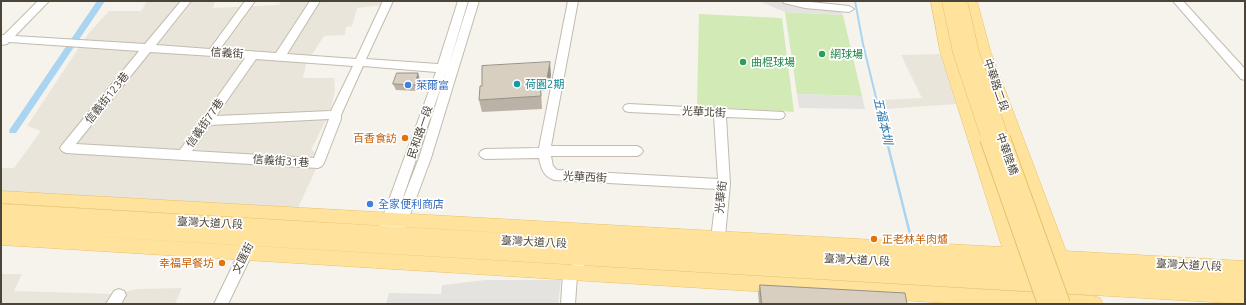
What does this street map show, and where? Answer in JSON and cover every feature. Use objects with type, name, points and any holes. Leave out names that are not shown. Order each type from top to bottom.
[{"type":"main road","points":[[937,1],[947,51],[1022,282]]},
{"type":"main road","name":"中華陸橋","points":[[949,1],[962,59],[1046,304]]},
{"type":"main road","name":"中華陸橋","points":[[960,1],[972,52],[984,89],[1073,289]]},
{"type":"main road","name":"中華路二段","points":[[971,1],[984,53],[997,90],[1073,289]]},
{"type":"main road","name":"臺灣大道八段","points":[[1,197],[256,233]]},
{"type":"main road","name":"臺灣大道八段","points":[[1,211],[256,233],[388,240],[586,259],[717,260],[1022,282],[1073,289],[1245,282]]},
{"type":"main road","name":"臺灣大道八段","points":[[1,224],[256,233],[388,240],[717,260],[1022,282],[1073,289],[1245,297]]},
{"type":"main road","name":"臺灣大道八段","points":[[1,238],[256,233]]},
{"type":"main road","name":"臺灣大道八段","points":[[388,240],[570,273],[717,260],[920,299],[1022,282]]},
{"type":"main road","name":"臺灣大道八段","points":[[1073,289],[1245,268]]},
{"type":"street","points":[[3,41],[44,1]]},
{"type":"street","name":"信義街123巷","points":[[66,148],[186,1]]},
{"type":"street","points":[[213,52],[250,1]]},
{"type":"street","points":[[280,56],[316,1]]},
{"type":"street","name":"信義街31巷","points":[[183,155],[318,163],[335,119],[335,115],[358,62],[388,1]]},
{"type":"street","name":"民和路一段","points":[[448,69],[463,1]]},
{"type":"street","name":"民和路一段","points":[[388,240],[448,69],[474,1]]},
{"type":"street","name":"光華西街","points":[[573,1],[545,152],[547,168],[554,175],[724,184]]},
{"type":"street","points":[[787,1],[806,6],[849,9]]},
{"type":"street","points":[[1178,1],[1245,76]]},
{"type":"street","name":"信義街","points":[[3,41],[280,56],[448,69]]},
{"type":"street","name":"信義街77巷","points":[[66,148],[183,155],[253,55]]},
{"type":"street","name":"光華北街","points":[[629,108],[779,116]]},
{"type":"street","name":"光華街","points":[[717,260],[724,184],[720,113]]},
{"type":"street","points":[[206,121],[335,115]]},
{"type":"street","points":[[485,154],[637,151]]},
{"type":"street","name":"文匯街","points":[[221,304],[256,233]]},
{"type":"street","points":[[568,304],[570,273],[586,259]]},
{"type":"shaded area","points":[[147,1],[215,1],[213,8],[279,5],[281,1],[384,1],[383,5],[357,8],[352,26],[346,27],[345,35],[324,36],[306,64],[303,78],[334,78],[335,90],[330,112],[311,150],[322,156],[297,210],[1,193],[1,168],[14,168],[41,131],[27,126],[88,34],[109,11],[141,11]]},
{"type":"shaded area","points":[[777,1],[794,6],[841,10],[843,15],[785,12],[761,2]]},
{"type":"shaded area","points":[[941,54],[956,104],[885,109],[883,100],[922,98],[901,55]]},
{"type":"shaded area","points":[[797,94],[862,96],[865,109],[799,108]]},
{"type":"shaded area","points":[[1,274],[22,274],[14,291],[113,294],[138,289],[182,288],[175,304],[1,304]]},
{"type":"shaded area","points":[[486,280],[561,280],[558,304],[386,304],[389,293],[441,294],[442,285]]},
{"type":"green space","name":"網球場","points":[[785,12],[843,15],[862,96],[797,94]]},
{"type":"green space","name":"曲棍球場","points":[[699,14],[782,18],[794,112],[697,106]]},
{"type":"building","points":[[550,62],[547,78],[540,78],[541,96],[479,100],[480,86],[482,86],[482,66]]},
{"type":"building","points":[[397,73],[418,73],[415,85],[393,84]]},
{"type":"building","points":[[760,285],[905,293],[907,304],[762,304]]},
{"type":"waterway","points":[[13,131],[101,1]]},
{"type":"waterway","name":"五福本圳","points":[[855,1],[863,44],[886,139]]},
{"type":"waterway","name":"五福本圳","points":[[886,138],[912,242]]},
{"type":"place","name":"網球場","points":[[822,54]]},
{"type":"place","name":"曲棍球場","points":[[743,62]]},
{"type":"place","name":"荷園2期","points":[[517,84]]},
{"type":"place","name":"萊爾富","points":[[408,85]]},
{"type":"place","name":"百香食訪","points":[[405,138]]},
{"type":"place","name":"全家便利商店","points":[[370,204]]},
{"type":"place","name":"正老林羊肉爐","points":[[874,239]]},
{"type":"place","name":"幸福早餐坊","points":[[222,263]]}]
